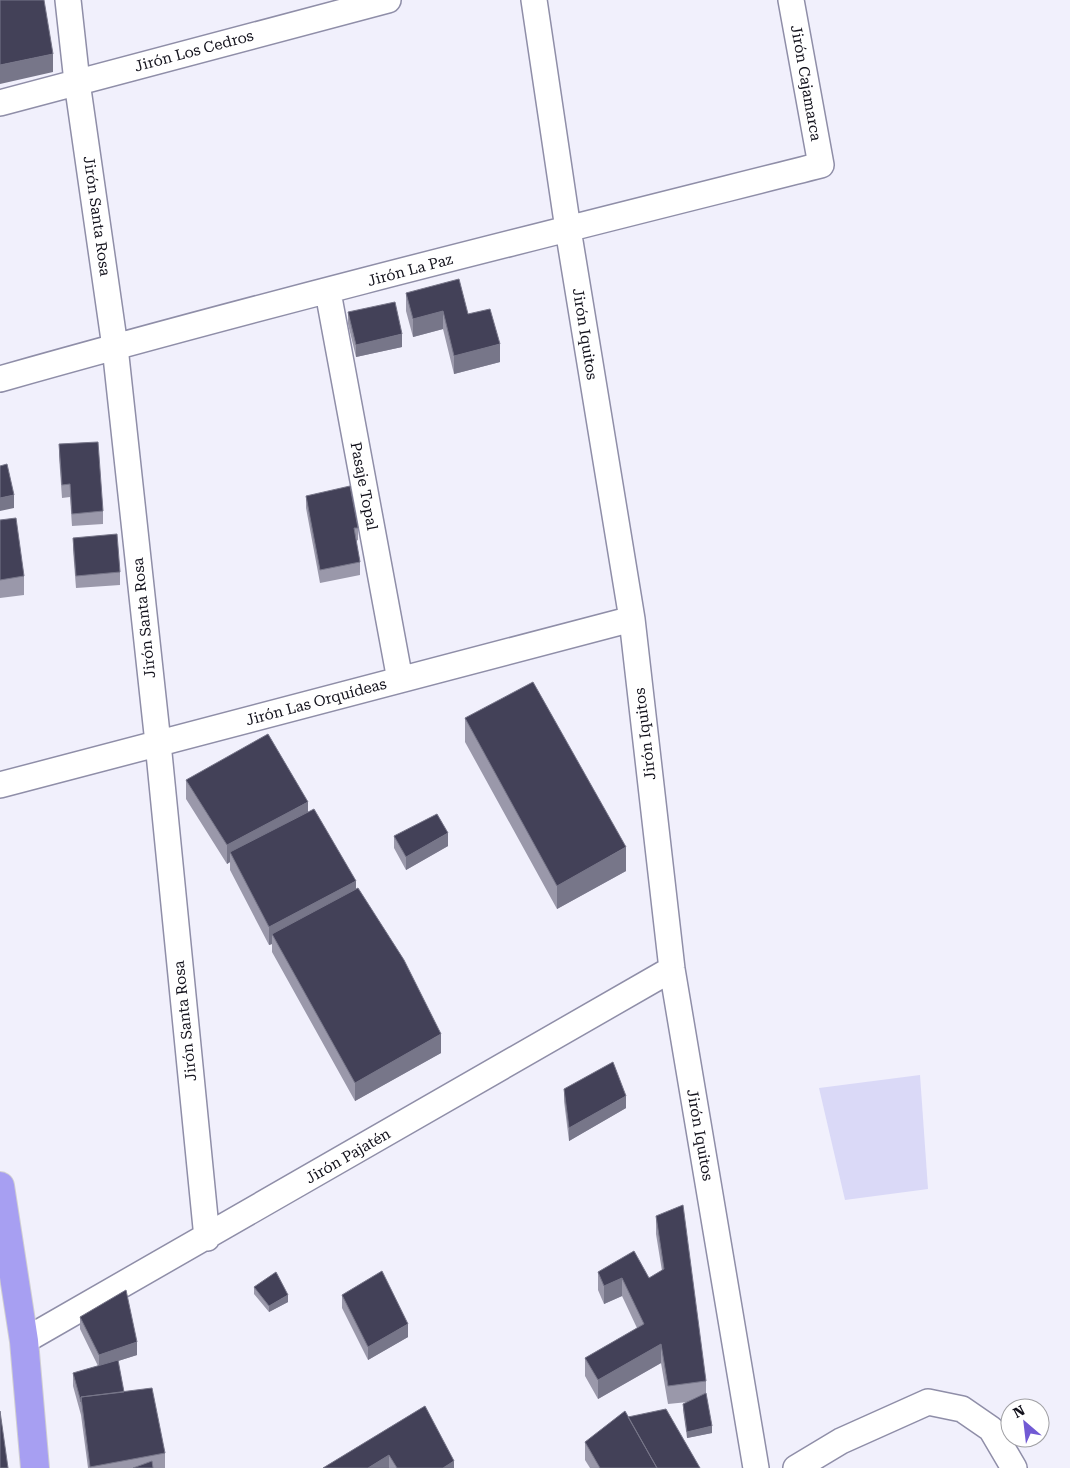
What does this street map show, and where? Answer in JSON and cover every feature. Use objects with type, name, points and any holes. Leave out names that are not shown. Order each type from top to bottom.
[{"type":"highway","points":[[0,1186],[24,1341],[35,1468]]},
{"type":"street","name":"Jirón Santa Rosa","points":[[68,0],[77,82],[115,347],[158,743],[206,1238]]},
{"type":"street","name":"Jirón Los Cedros","points":[[0,103],[388,0]]},
{"type":"street","name":"Jirón Iquitos","points":[[534,0],[568,229],[632,619],[672,970],[756,1468]]},
{"type":"street","name":"Jirón Cajamarca","points":[[791,0],[821,165]]},
{"type":"street","name":"Jirón La Paz","points":[[0,379],[115,347],[821,165]]},
{"type":"street","name":"Pasaje Topal","points":[[328,292],[400,680]]},
{"type":"street","name":"Jirón Las Orquídeas","points":[[0,785],[632,619]]},
{"type":"street","name":"Jirón Pajatén","points":[[24,1341],[672,970]]},
{"type":"street","points":[[796,1468],[841,1441],[928,1402],[962,1409],[991,1429],[1014,1468]]},
{"type":"shaded area","points":[[920,1075],[928,1189],[845,1200],[819,1088]]},
{"type":"building","points":[[0,0],[44,0],[53,54],[0,65]]},
{"type":"building","points":[[459,279],[468,314],[490,309],[500,344],[454,356],[443,311],[413,319],[406,293]]},
{"type":"building","points":[[395,302],[402,334],[356,345],[348,312]]},
{"type":"building","points":[[98,442],[103,511],[72,514],[70,484],[62,485],[59,444]]},
{"type":"building","points":[[7,464],[14,495],[0,498],[0,466]]},
{"type":"building","points":[[350,486],[358,528],[354,528],[360,562],[320,570],[306,496]]},
{"type":"building","points":[[16,518],[24,576],[0,580],[0,520]]},
{"type":"building","points":[[117,534],[120,572],[76,576],[73,538]]},
{"type":"building","points":[[533,682],[626,847],[557,886],[465,718]]},
{"type":"building","points":[[268,734],[308,802],[227,845],[186,780]]},
{"type":"building","points":[[314,809],[356,881],[269,927],[230,852]]},
{"type":"building","points":[[437,814],[448,833],[406,857],[394,836]]},
{"type":"building","points":[[358,888],[404,960],[441,1034],[355,1083],[272,934]]},
{"type":"building","points":[[613,1062],[626,1096],[569,1128],[564,1089]]},
{"type":"building","points":[[683,1205],[706,1381],[668,1386],[661,1344],[598,1380],[585,1358],[644,1324],[622,1278],[604,1286],[598,1272],[634,1251],[649,1278],[664,1269],[656,1216]]},
{"type":"building","points":[[382,1271],[408,1324],[368,1347],[342,1295]]},
{"type":"building","points":[[276,1272],[288,1295],[269,1306],[254,1287]]},
{"type":"building","points":[[126,1290],[137,1342],[99,1355],[80,1317]]},
{"type":"building","points":[[118,1360],[124,1392],[81,1397],[81,1402],[73,1373]]},
{"type":"building","points":[[152,1388],[165,1453],[90,1467],[81,1397]]},
{"type":"building","points":[[706,1393],[712,1426],[687,1432],[683,1404]]},
{"type":"building","points":[[425,1406],[454,1461],[443,1468],[397,1468],[389,1455],[368,1468],[323,1468]]},
{"type":"building","points":[[666,1409],[700,1468],[657,1468],[628,1417]]},
{"type":"building","points":[[0,1411],[8,1468],[0,1468]]},
{"type":"building","points":[[625,1411],[657,1468],[600,1468],[585,1442]]},
{"type":"building","points":[[152,1461],[153,1468],[133,1468]]}]
